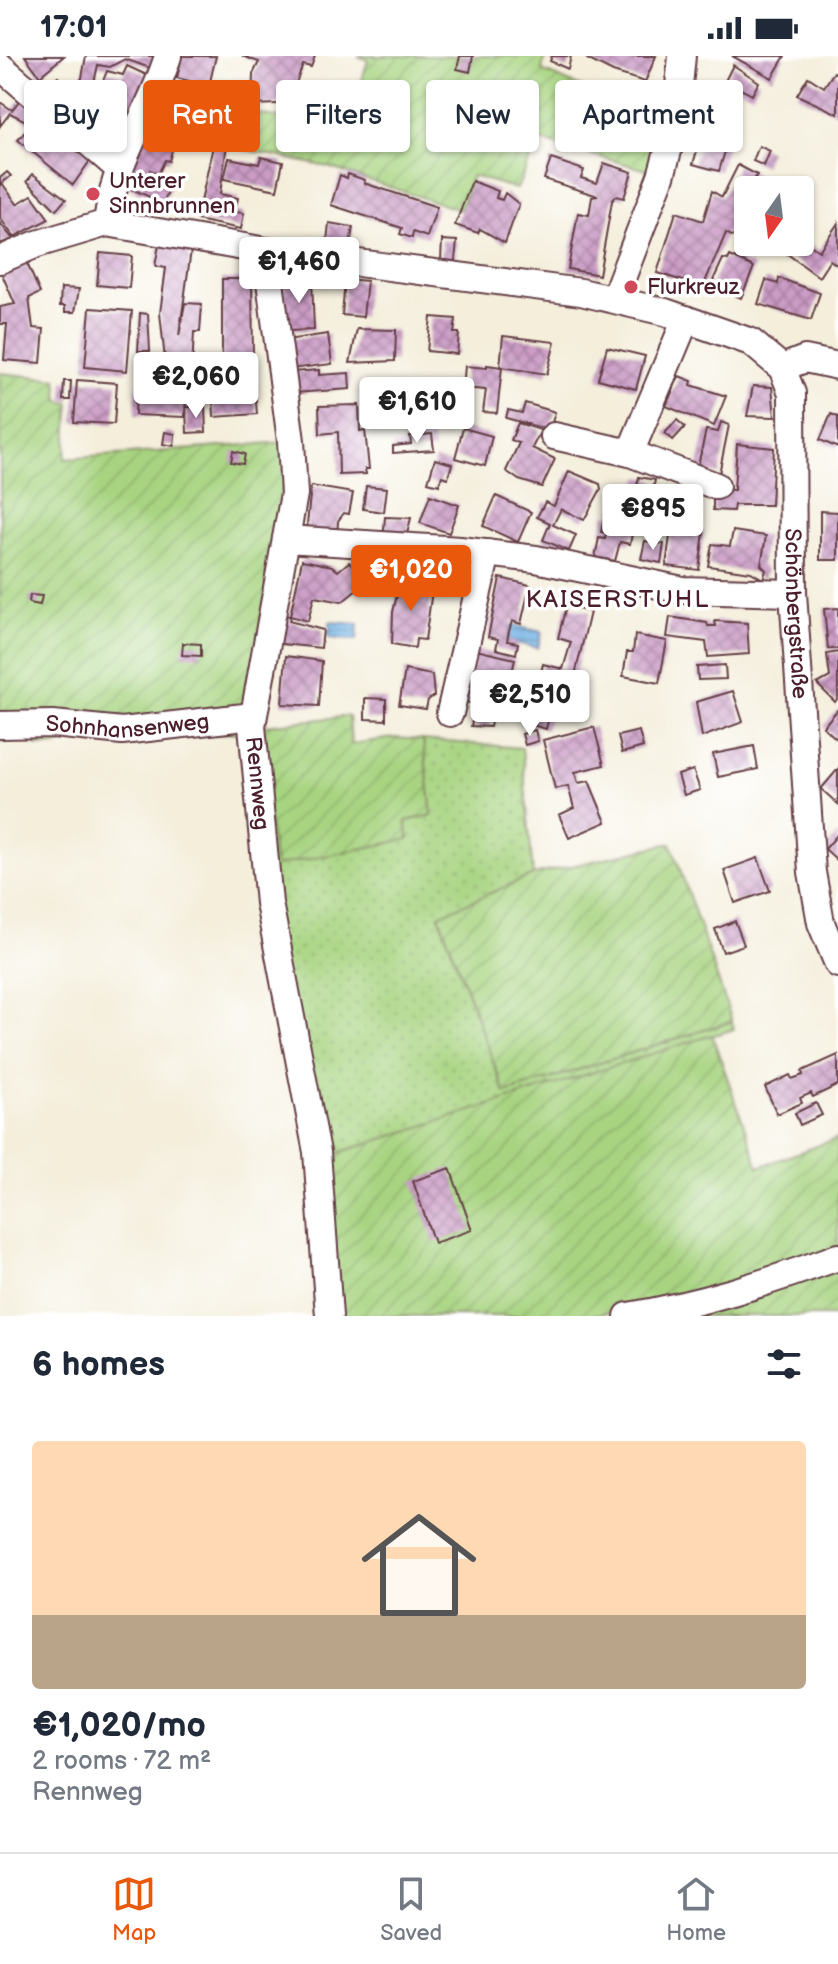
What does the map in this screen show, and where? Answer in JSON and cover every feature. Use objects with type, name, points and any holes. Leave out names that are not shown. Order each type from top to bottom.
[{"type":"street","points":[[107,223],[118,168],[161,81],[168,56]]},
{"type":"street","points":[[614,299],[661,176],[675,126],[682,56]]},
{"type":"street","points":[[0,66],[118,168]]},
{"type":"street","points":[[0,260],[37,244],[107,223],[266,251],[614,299],[686,319],[751,342],[782,368],[805,359],[835,359]]},
{"type":"street","name":"Rennweg","points":[[266,251],[291,441],[294,494],[253,716],[269,903],[317,1152],[329,1316]]},
{"type":"street","points":[[630,453],[686,319]]},
{"type":"street","name":"Schönbergstraße","points":[[782,368],[792,393],[794,414],[793,593],[812,872],[821,923],[838,964]]},
{"type":"street","points":[[554,436],[630,453],[716,486]]},
{"type":"street","points":[[286,539],[536,559],[682,590],[793,593]]},
{"type":"street","points":[[450,713],[487,553]]},
{"type":"street","name":"Sohnhansenweg","points":[[0,725],[53,724],[122,731],[253,716]]},
{"type":"street","points":[[628,1316],[679,1308],[748,1289],[838,1257]]},
{"type":"green space","points":[[358,56],[545,56],[542,71],[564,80],[555,80],[555,145],[539,140],[539,80],[426,80],[426,152],[533,152],[517,189],[472,176],[460,210],[328,167],[256,152],[260,152],[260,114],[276,117],[276,152],[410,152],[410,80],[362,80],[368,60]]},
{"type":"green space","points":[[582,152],[656,152],[651,171]]},
{"type":"green space","points":[[0,373],[57,379],[59,401],[70,403],[65,459],[284,442],[287,465],[246,711],[178,721],[0,716]]},
{"type":"green space","points":[[0,716],[252,726],[406,821],[432,815],[423,740],[522,748],[533,875],[439,916],[505,1093],[732,1021],[734,1029],[326,1157],[310,1152],[256,888],[239,732],[145,740],[65,737],[60,745],[38,746],[26,737],[0,741]]},
{"type":"green space","points":[[349,716],[351,744],[394,738],[423,740],[432,815],[406,821],[409,839],[275,866],[256,726]]},
{"type":"green space","points":[[671,843],[732,1021],[505,1093],[439,915],[533,875]]},
{"type":"green space","points":[[712,1035],[759,1167],[838,1138],[838,1251],[699,1296],[588,1316],[340,1316],[325,1157]]},
{"type":"green space","points":[[838,1270],[838,1316],[677,1316]]},
{"type":"water","points":[[330,622],[358,624],[357,640],[329,638]]},
{"type":"water","points":[[511,625],[542,632],[538,648],[507,641]]},
{"type":"building","points":[[25,56],[64,56],[40,76]]},
{"type":"building","points":[[86,56],[154,56],[150,68],[125,59],[110,67],[98,65],[95,80],[80,80]]},
{"type":"building","points":[[182,56],[216,56],[210,80],[177,78]]},
{"type":"building","points":[[242,56],[315,56],[311,67],[303,65],[297,80],[276,80],[276,104],[260,105],[260,80],[253,80],[259,62]]},
{"type":"building","points":[[460,56],[473,56],[470,72],[457,69]]},
{"type":"building","points":[[552,56],[571,56],[568,69],[550,61]]},
{"type":"building","points":[[588,56],[656,56],[646,80],[613,72],[587,59]]},
{"type":"building","points":[[732,56],[785,56],[772,78]]},
{"type":"building","points":[[733,65],[759,82],[752,95],[743,90],[743,80],[726,80]]},
{"type":"building","points":[[127,66],[151,77],[143,80],[143,94],[127,127],[127,80],[103,80],[107,71],[123,75]]},
{"type":"building","points":[[834,72],[838,74],[838,114],[797,95],[808,77],[824,87]]},
{"type":"building","points":[[22,97],[24,99],[24,120],[10,113],[0,126],[0,102],[12,110]]},
{"type":"building","points":[[143,142],[143,152],[172,152],[169,161],[165,160],[158,174],[150,170],[148,175],[171,186],[163,203],[123,185]]},
{"type":"building","points":[[759,146],[770,151],[764,166],[753,161]]},
{"type":"building","points":[[33,152],[90,152],[94,155],[73,185]]},
{"type":"building","points":[[212,152],[226,152],[220,194],[238,198],[235,212],[244,213],[241,229],[197,220]]},
{"type":"building","points":[[697,152],[725,152],[719,171],[693,164]]},
{"type":"building","points":[[261,157],[283,162],[277,190],[224,179],[229,158],[259,164]]},
{"type":"building","points":[[551,159],[584,170],[581,178],[597,183],[604,163],[632,172],[624,198],[616,196],[612,201],[599,275],[568,269],[578,213],[589,215],[592,197],[598,196],[544,179]]},
{"type":"building","points":[[738,165],[757,175],[734,176],[734,237],[726,233],[703,287],[657,273],[676,212],[703,221],[712,191],[722,197]]},
{"type":"building","points":[[7,172],[11,176],[2,183],[17,204],[32,195],[49,219],[14,237],[0,218],[0,178]]},
{"type":"building","points":[[33,174],[66,199],[56,210],[27,181]]},
{"type":"building","points":[[348,174],[365,180],[364,183],[437,207],[427,237],[413,232],[412,238],[400,234],[402,228],[331,205],[340,175],[347,178]]},
{"type":"building","points":[[472,181],[498,191],[496,198],[502,200],[505,193],[519,204],[505,243],[480,229],[478,233],[455,225]]},
{"type":"building","points":[[0,223],[13,239],[0,244]]},
{"type":"building","points":[[329,223],[353,227],[350,246],[327,242]]},
{"type":"building","points":[[838,223],[838,266],[830,260],[819,277],[790,256],[814,256],[814,248],[819,251]]},
{"type":"building","points":[[442,240],[457,241],[455,261],[441,260]]},
{"type":"building","points":[[159,245],[191,250],[179,336],[185,303],[202,304],[200,332],[194,332],[192,370],[166,369],[160,313],[166,268],[155,266]]},
{"type":"building","points":[[100,253],[132,256],[129,288],[97,285]]},
{"type":"building","points":[[730,256],[754,267],[741,298],[711,285],[723,259],[728,260]]},
{"type":"building","points":[[26,261],[40,293],[29,298],[33,328],[44,329],[41,363],[4,360],[7,324],[0,324],[0,307],[15,304],[1,272]]},
{"type":"building","points":[[779,278],[820,293],[811,320],[758,304],[766,280],[778,284]]},
{"type":"building","points":[[222,279],[252,279],[253,360],[222,361]]},
{"type":"building","points":[[312,279],[314,330],[286,331],[284,280]]},
{"type":"building","points":[[345,279],[367,281],[363,317],[342,315]]},
{"type":"building","points":[[61,288],[79,289],[75,312],[65,312],[65,306],[60,306]]},
{"type":"building","points":[[90,308],[132,311],[127,371],[85,367]]},
{"type":"building","points":[[140,313],[148,314],[150,351],[138,351]]},
{"type":"building","points":[[431,317],[456,319],[454,333],[459,333],[457,354],[427,351]]},
{"type":"building","points":[[357,329],[396,330],[395,361],[350,363]]},
{"type":"building","points":[[328,334],[332,364],[290,369],[286,340]]},
{"type":"building","points":[[503,336],[555,342],[547,374],[500,367]]},
{"type":"building","points":[[607,347],[645,356],[636,389],[598,379]]},
{"type":"building","points":[[487,365],[502,367],[497,413],[483,412],[486,390],[463,388],[465,366],[487,368]]},
{"type":"building","points":[[319,370],[319,375],[349,373],[350,389],[294,393],[292,372]]},
{"type":"building","points":[[679,376],[692,381],[691,385],[726,396],[714,426],[666,406]]},
{"type":"building","points":[[214,377],[214,382],[254,379],[257,414],[214,417],[213,397],[196,399],[194,379]]},
{"type":"building","points":[[77,380],[117,383],[114,424],[74,422]]},
{"type":"building","points":[[64,381],[71,381],[70,400],[63,400]]},
{"type":"building","points":[[753,386],[772,387],[775,417],[747,416]]},
{"type":"building","points":[[136,387],[186,388],[185,417],[135,415]]},
{"type":"building","points":[[525,403],[555,412],[550,430],[506,418],[508,410],[522,413]]},
{"type":"building","points":[[359,405],[360,431],[365,430],[369,469],[365,469],[366,474],[339,475],[338,432],[320,434],[319,406]]},
{"type":"building","points":[[186,407],[205,407],[206,432],[187,433]]},
{"type":"building","points":[[831,414],[838,417],[838,448],[820,440]]},
{"type":"building","points":[[677,420],[685,427],[673,440],[665,433]]},
{"type":"building","points":[[721,422],[729,425],[719,474],[697,470],[706,430],[718,432]]},
{"type":"building","points":[[518,423],[541,430],[532,448],[555,459],[542,487],[519,480],[506,471],[519,443],[511,440]]},
{"type":"building","points":[[463,428],[492,436],[485,466],[455,458]]},
{"type":"building","points":[[165,432],[175,434],[174,446],[163,444]]},
{"type":"building","points":[[432,434],[434,450],[393,453],[393,446],[411,444],[410,436]]},
{"type":"building","points":[[737,444],[774,448],[771,505],[734,505],[733,511],[713,510],[713,489],[734,490]]},
{"type":"building","points":[[233,451],[245,454],[243,464],[231,462]]},
{"type":"building","points":[[435,459],[452,464],[448,478],[442,476],[439,485],[428,482]]},
{"type":"building","points":[[569,471],[600,484],[601,489],[584,520],[561,509],[553,525],[576,535],[569,551],[543,540],[550,523],[537,517],[545,502],[554,506]]},
{"type":"building","points":[[639,477],[655,480],[653,489],[637,486]]},
{"type":"building","points":[[681,485],[700,488],[696,511],[677,507]]},
{"type":"building","points":[[311,486],[353,493],[349,514],[344,513],[338,521],[337,538],[306,534]]},
{"type":"building","points":[[366,486],[387,488],[384,512],[363,509]]},
{"type":"building","points":[[622,489],[638,492],[636,534],[632,534],[630,544],[620,542],[615,561],[595,557],[599,538],[605,539],[606,533],[601,532],[605,514],[611,515]]},
{"type":"building","points":[[430,495],[459,505],[449,533],[420,523]]},
{"type":"building","points":[[496,496],[531,512],[518,542],[483,526]]},
{"type":"building","points":[[820,511],[838,512],[838,560],[820,560]]},
{"type":"building","points":[[385,517],[411,518],[405,542],[383,541]]},
{"type":"building","points":[[671,528],[704,532],[699,570],[666,566]]},
{"type":"building","points":[[733,531],[766,536],[761,565],[766,570],[763,579],[751,572],[708,566],[712,544],[730,546]]},
{"type":"building","points":[[645,541],[664,544],[661,563],[641,559]]},
{"type":"building","points":[[370,549],[391,553],[387,573],[366,569]]},
{"type":"building","points":[[302,560],[332,566],[338,571],[349,562],[369,580],[342,602],[314,597],[308,621],[290,616]]},
{"type":"building","points":[[458,560],[475,564],[470,590],[452,586]]},
{"type":"building","points":[[401,578],[433,584],[425,640],[416,639],[415,648],[392,644],[393,612]]},
{"type":"building","points":[[500,578],[530,585],[521,624],[512,621],[509,631],[507,641],[518,643],[516,654],[496,649],[498,639],[488,637]]},
{"type":"building","points":[[30,595],[42,596],[40,605],[29,603]]},
{"type":"building","points":[[566,606],[590,612],[568,705],[559,702],[557,710],[554,709],[556,702],[535,697],[543,664],[563,669],[571,642],[558,638]]},
{"type":"building","points":[[838,608],[838,649],[828,649],[824,609]]},
{"type":"building","points":[[276,614],[290,616],[289,621],[323,630],[321,648],[272,643]]},
{"type":"building","points":[[670,617],[707,623],[708,626],[716,626],[715,621],[747,623],[749,654],[708,657],[706,642],[667,637]]},
{"type":"building","points":[[635,635],[667,641],[659,683],[623,676],[627,652],[633,652]]},
{"type":"building","points":[[183,643],[201,644],[201,656],[182,655]]},
{"type":"building","points":[[476,650],[515,659],[504,710],[494,708],[490,727],[471,726],[476,704],[465,702]]},
{"type":"building","points":[[838,652],[838,698],[835,702],[817,684],[830,677],[827,654]]},
{"type":"building","points":[[286,656],[322,661],[319,706],[282,704]]},
{"type":"building","points":[[725,665],[726,679],[698,680],[697,667]]},
{"type":"building","points":[[405,670],[432,675],[434,696],[428,700],[426,709],[399,705]]},
{"type":"building","points":[[733,691],[743,722],[702,737],[696,702]]},
{"type":"building","points":[[365,698],[386,699],[386,720],[365,719]]},
{"type":"building","points":[[533,709],[550,713],[546,729],[529,724]]},
{"type":"building","points":[[838,709],[838,740],[823,727]]},
{"type":"building","points":[[594,727],[604,765],[575,772],[578,783],[589,781],[606,822],[569,838],[559,815],[574,808],[568,786],[555,789],[543,740]]},
{"type":"building","points":[[535,730],[538,741],[525,745],[522,734]]},
{"type":"building","points":[[639,731],[643,747],[622,753],[618,736]]},
{"type":"building","points":[[754,746],[758,769],[718,777],[713,754]]},
{"type":"building","points":[[838,769],[838,804],[821,789]]},
{"type":"building","points":[[693,770],[700,790],[684,795],[678,775]]},
{"type":"building","points":[[838,834],[838,861],[825,849]]},
{"type":"building","points":[[758,858],[770,891],[735,903],[724,870]]},
{"type":"building","points":[[735,921],[744,945],[723,952],[715,929]]},
{"type":"building","points":[[838,1055],[838,1085],[813,1097],[811,1093],[800,1098],[802,1103],[777,1114],[765,1087],[790,1075],[792,1079],[803,1075],[802,1071]]},
{"type":"building","points":[[816,1103],[822,1115],[800,1125],[795,1113]]},
{"type":"building","points":[[450,1168],[472,1230],[434,1243],[413,1181]]},
{"type":"place","name":"Unterer Sinnbrunnen","points":[[93,194]]},
{"type":"place","name":"Flurkreuz","points":[[631,287]]},
{"type":"district","name":"KAISERSTUHL","points":[[618,599]]}]
